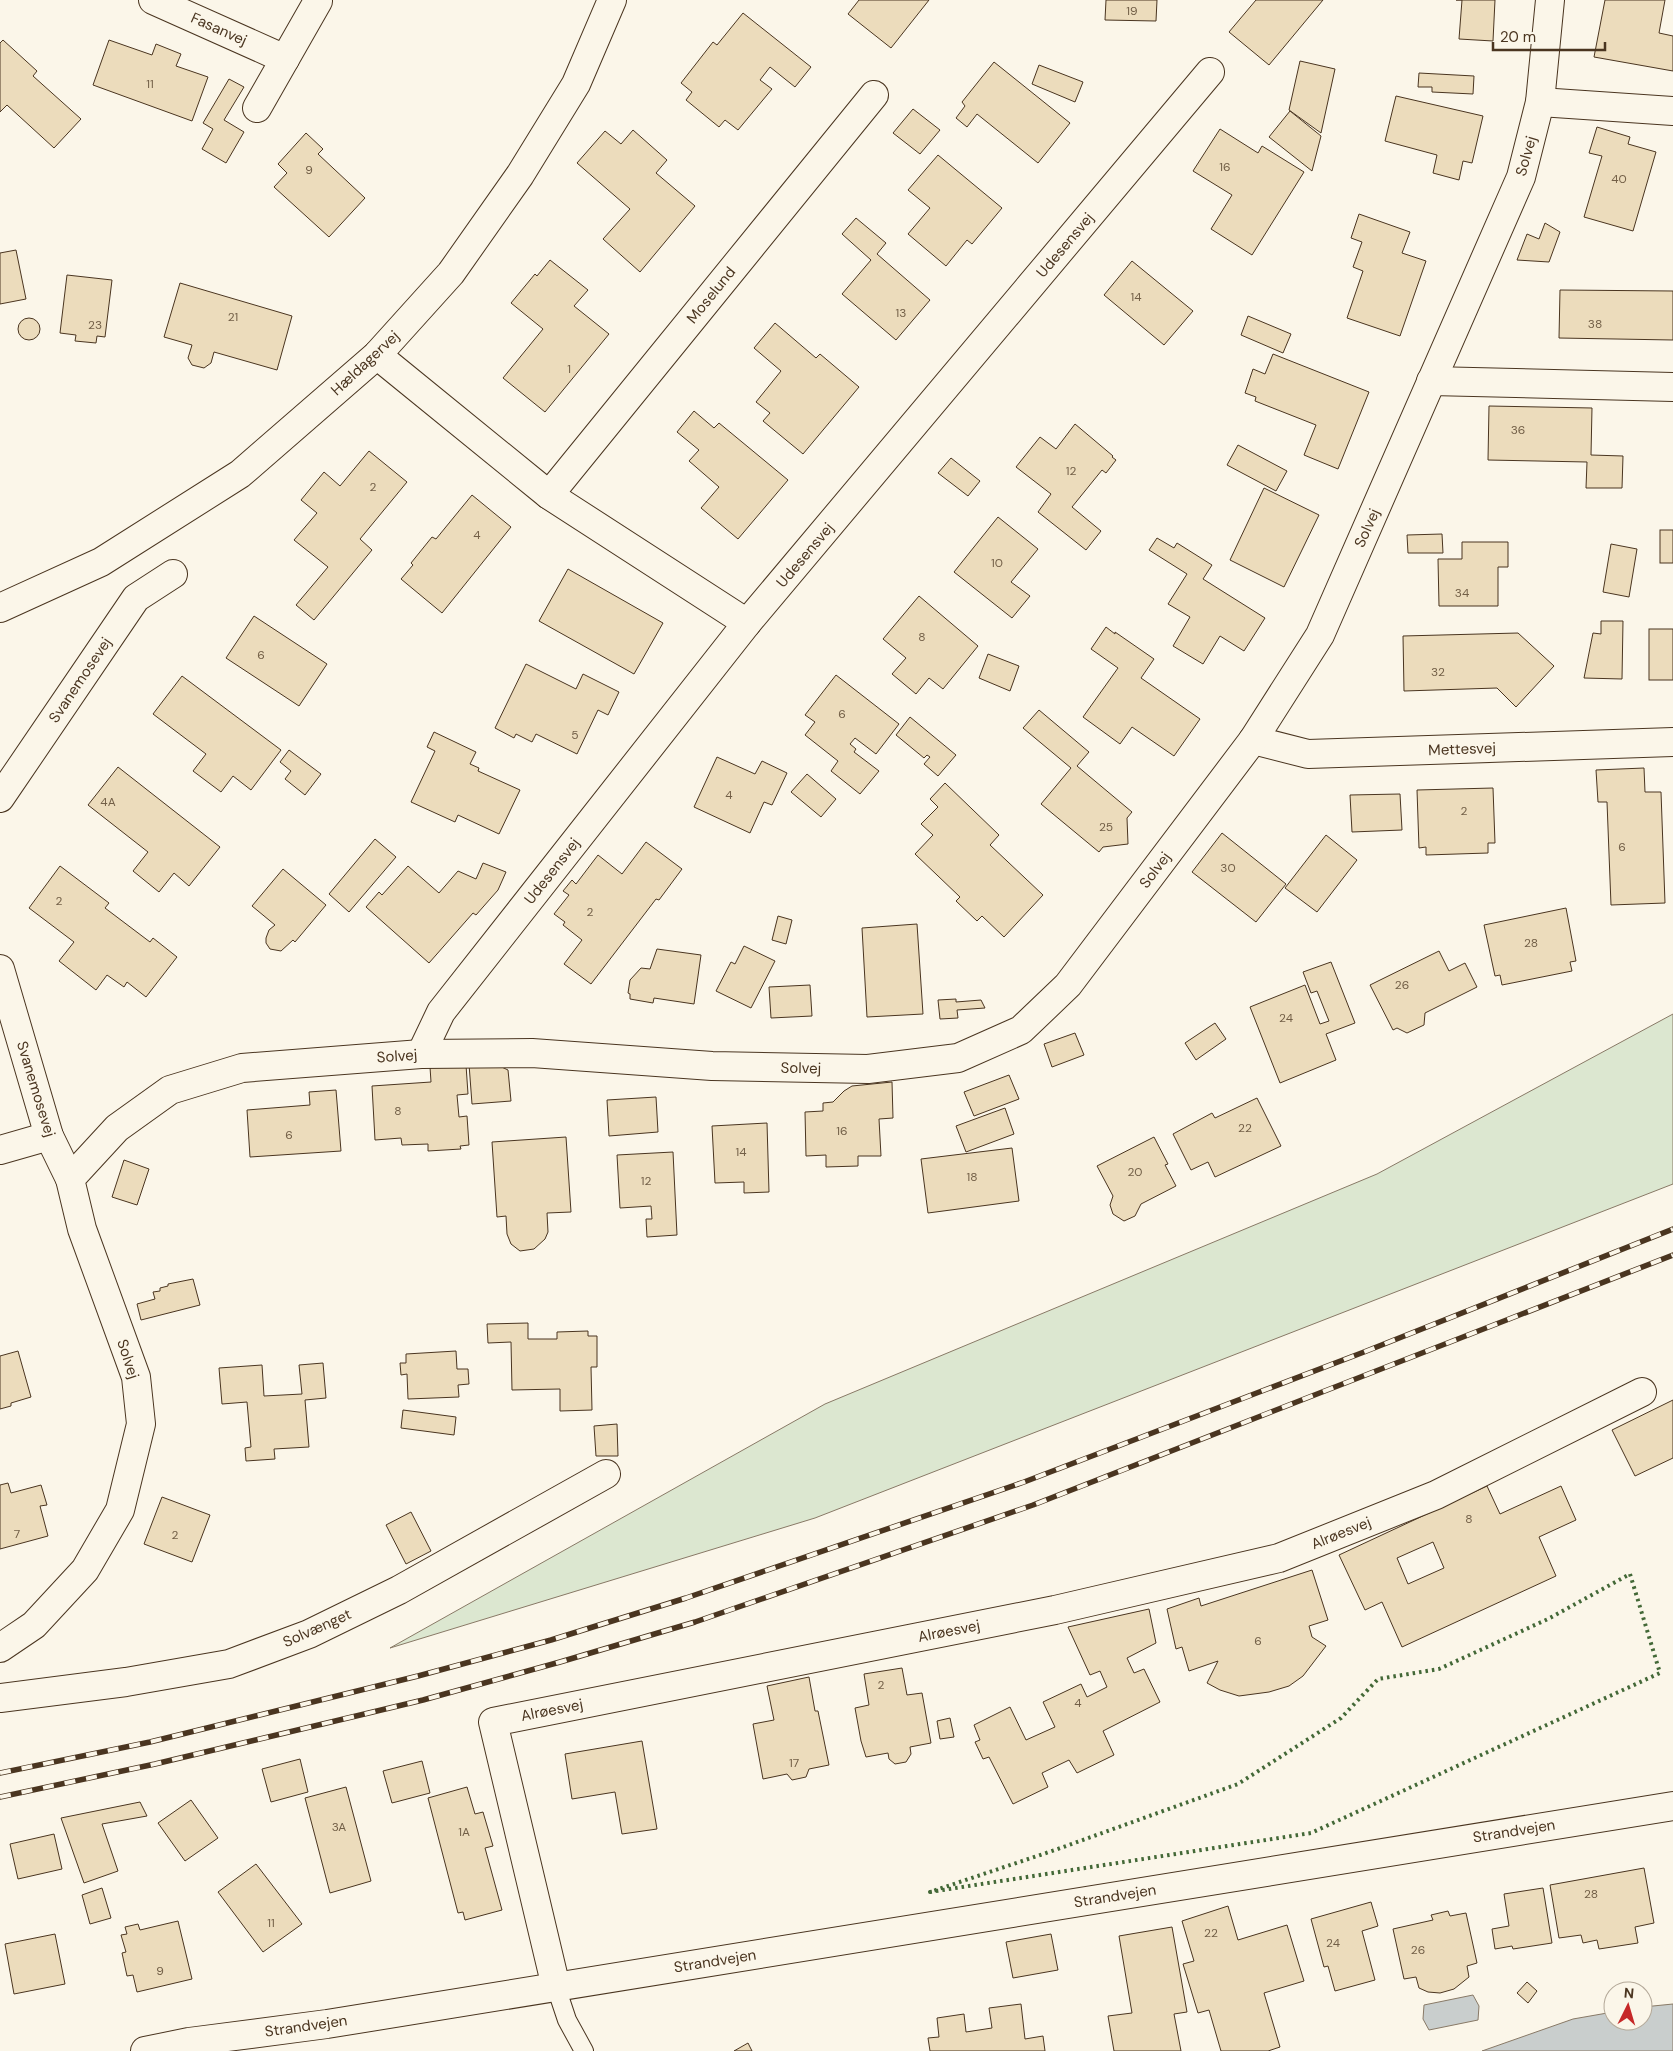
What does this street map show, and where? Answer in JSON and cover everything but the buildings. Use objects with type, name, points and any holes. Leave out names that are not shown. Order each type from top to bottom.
[{"type":"street","name":"Fasanvej","points":[[153,0],[285,59]]},
{"type":"street","name":"Hældagervej","points":[[0,608],[101,562],[240,474],[377,355],[451,273],[520,175],[576,84],[612,0]]},
{"type":"street","name":"Solvej","points":[[0,1648],[34,1624],[85,1570],[120,1510],[141,1424],[136,1377],[82,1230],[70,1179],[116,1128],[170,1090],[242,1068],[421,1054],[532,1053],[712,1066],[868,1069],[958,1058],[1021,1030],[1068,985],[1253,740],[1320,635],[1521,177],[1540,102],[1550,0]]},
{"type":"street","points":[[258,108],[318,1]]},
{"type":"street","name":"Udesensvej","points":[[421,1054],[441,1012],[747,624],[1210,72]]},
{"type":"street","name":"Moselund","points":[[549,495],[874,95]]},
{"type":"street","points":[[1540,102],[1673,111]]},
{"type":"street","points":[[377,355],[549,495],[747,624]]},
{"type":"street","points":[[1431,381],[1673,387]]},
{"type":"street","name":"Svanemosevej","points":[[0,798],[136,598],[173,574]]},
{"type":"street","name":"Mettesvej","points":[[1253,740],[1308,754],[1673,742]]},
{"type":"street","name":"Svanemosevej","points":[[0,969],[49,1136],[70,1179]]},
{"type":"street","points":[[0,1150],[49,1136]]},
{"type":"street","name":"Alrøesvej","points":[[556,1987],[493,1722],[1055,1610],[1279,1558],[1436,1495],[1642,1392]]},
{"type":"street","name":"Solvænget","points":[[0,1698],[126,1682],[228,1664],[310,1634],[400,1590],[606,1474]]},
{"type":"street","name":"Strandvejen","points":[[145,2051],[189,2042],[327,2024],[1673,1806]]},
{"type":"lane","points":[[556,1987],[567,2020],[584,2051]]},
{"type":"green space","points":[[1673,1014],[1673,1184],[815,1518],[390,1648],[825,1404],[1377,1174]]},
{"type":"shaded area","points":[[1473,1995],[1479,2006],[1478,2020],[1429,2030],[1423,2019],[1424,2005]]},
{"type":"shaded area","points":[[1673,2004],[1673,2051],[1482,2051],[1573,2019],[1603,2014],[1603,2031],[1653,2031],[1653,2006]]},
{"type":"railway","points":[[0,1773],[150,1742],[418,1676],[551,1640],[686,1598],[1024,1482],[1364,1352],[1673,1229]]},
{"type":"railway","points":[[0,1797],[155,1764],[423,1700],[695,1622],[1033,1505],[1673,1255]]},
{"type":"hedge","points":[[1630,1574],[1660,1673],[1311,1833],[930,1892],[1055,1850],[1238,1784],[1341,1718],[1378,1679],[1439,1669],[1548,1619],[1630,1574]]}]
